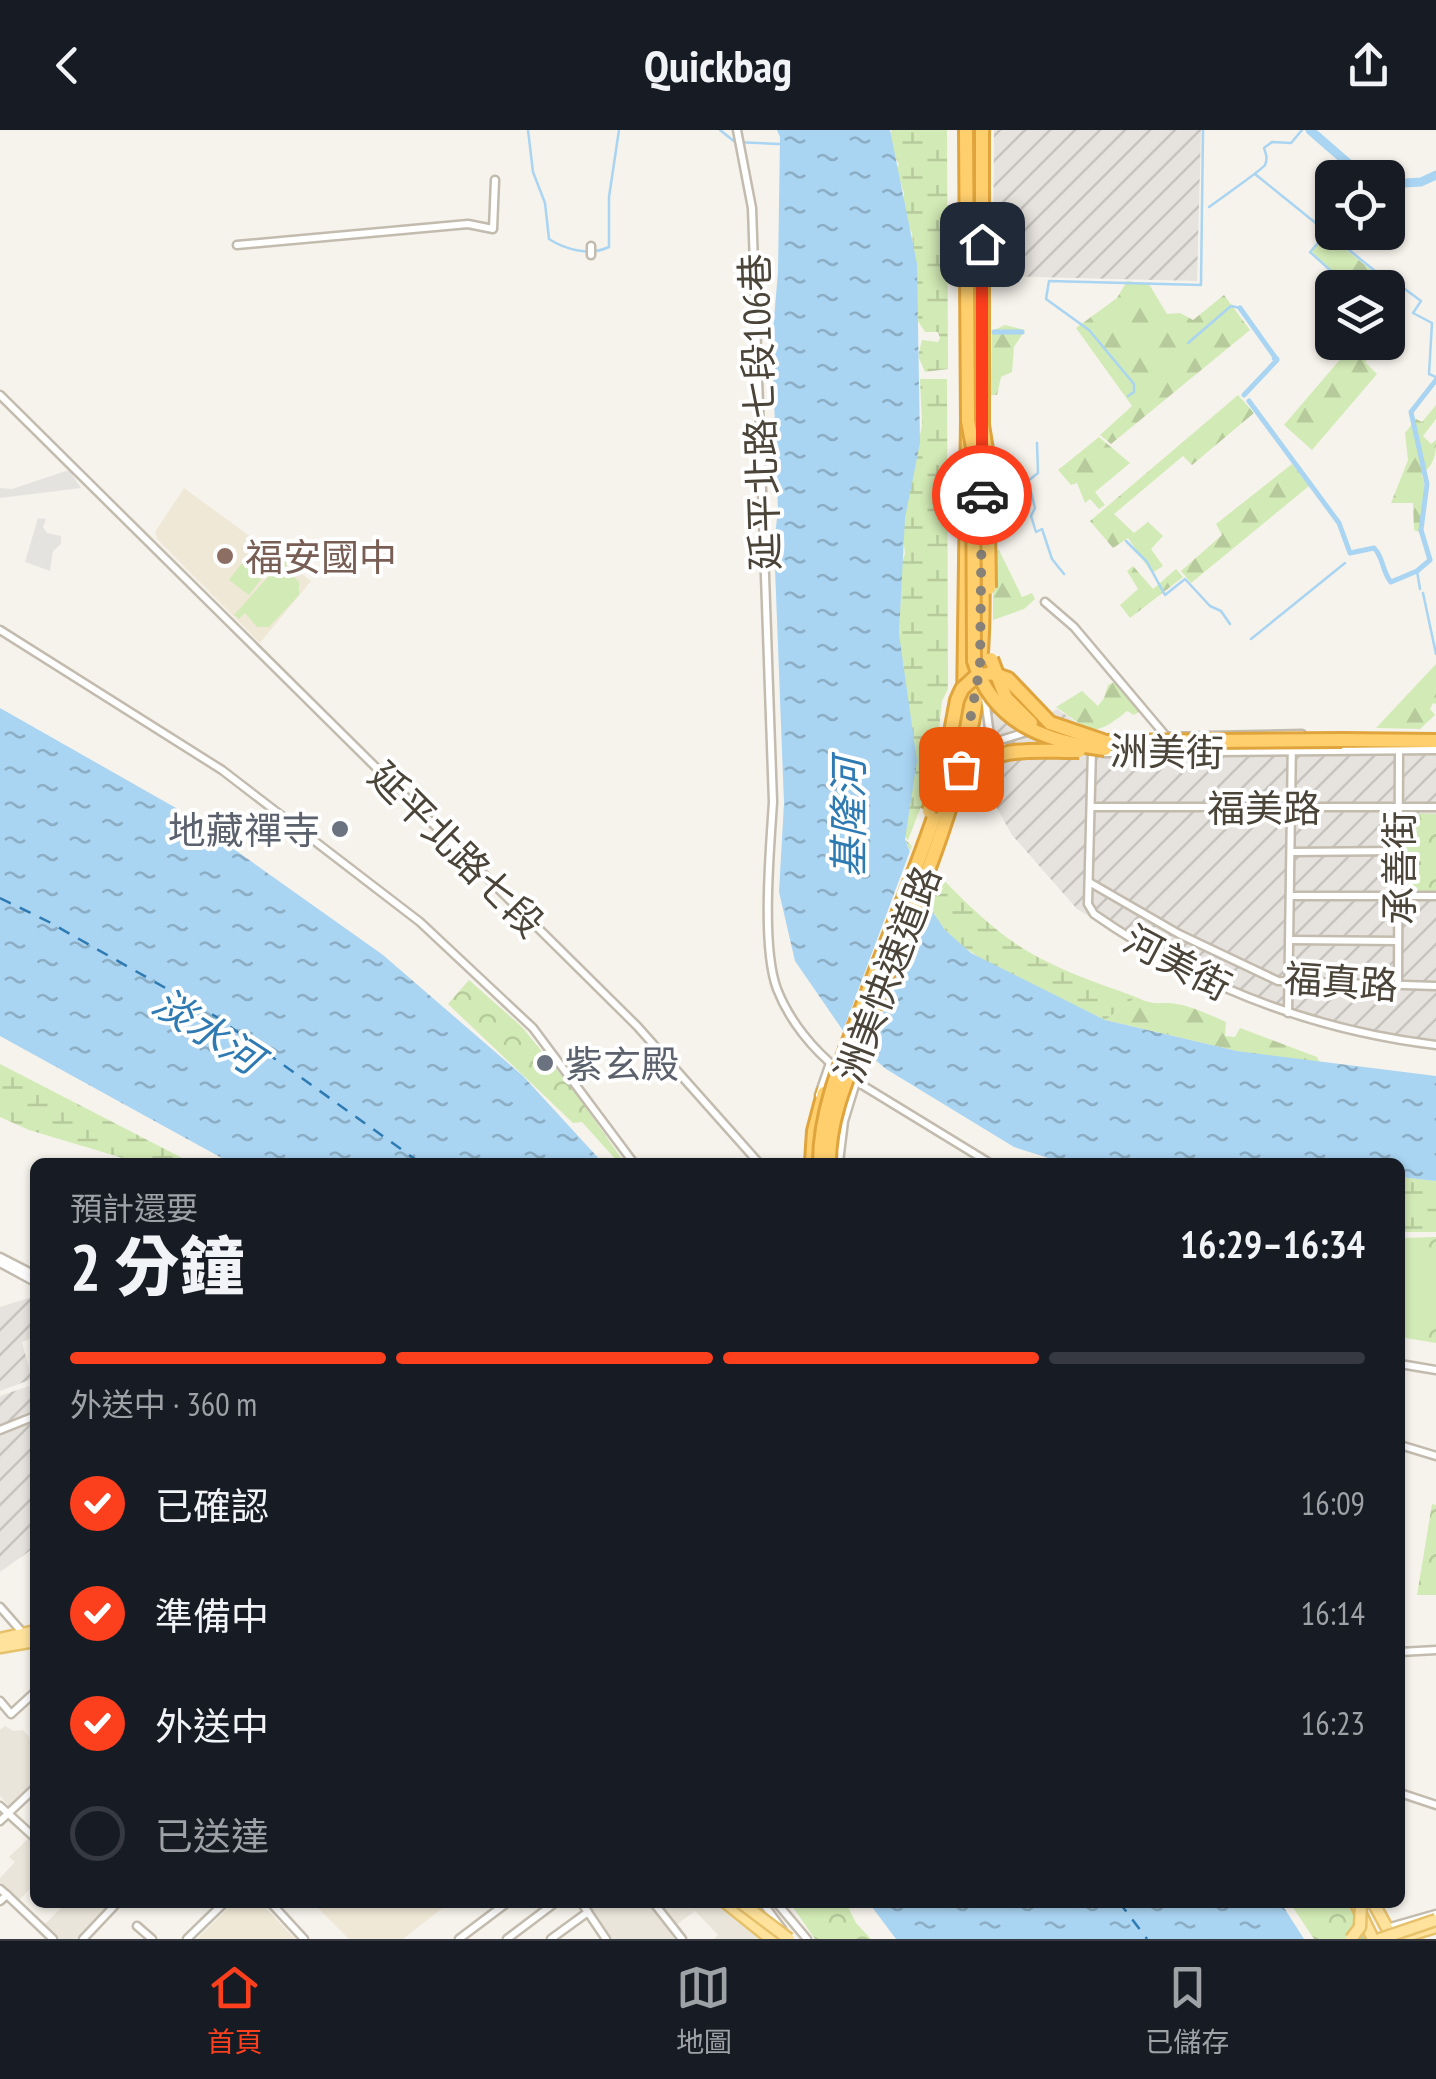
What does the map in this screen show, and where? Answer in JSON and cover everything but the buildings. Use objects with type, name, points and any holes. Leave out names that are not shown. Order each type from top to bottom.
[{"type":"highway","points":[[970,130],[974,273],[982,359]]},
{"type":"highway","name":"洲美快速道路","points":[[835,1158],[840,1122],[866,1032],[924,878],[968,743],[980,667],[975,423],[968,338],[970,130]]},
{"type":"highway","name":"洲美快速道路","points":[[820,1158],[826,1113],[942,798],[964,704],[975,423],[982,359],[984,130]]},
{"type":"highway","points":[[968,338],[974,273]]},
{"type":"highway","points":[[975,423],[974,661],[982,682],[1000,708],[1022,727],[1058,741],[1099,745]]},
{"type":"highway","points":[[903,898],[945,764],[957,700],[968,681],[982,674],[1000,675],[1016,684],[1050,723],[1099,745]]},
{"type":"highway","points":[[924,878],[947,833],[969,775],[982,761],[1010,752],[1099,745],[1436,743]]},
{"type":"highway","points":[[811,1158],[820,1106],[858,1007],[870,988]]},
{"type":"main road","points":[[0,1643],[30,1639]]},
{"type":"main road","points":[[734,1908],[771,1939]]},
{"type":"main road","points":[[736,1908],[779,1939]]},
{"type":"main road","points":[[748,1908],[789,1939]]},
{"type":"main road","points":[[740,1915],[754,1908]]},
{"type":"main road","points":[[1350,1939],[1360,1926],[1363,1908]]},
{"type":"main road","points":[[1368,1908],[1387,1938]]},
{"type":"main road","points":[[1368,1908],[1387,1938]]},
{"type":"main road","points":[[1387,1938],[1436,1925]]},
{"type":"main road","points":[[1387,1938],[1436,1925]]},
{"type":"main road","points":[[1417,1939],[1436,1925]]},
{"type":"street","name":"延平北路七段106巷","points":[[737,130],[752,208],[772,802],[769,920],[776,986],[798,1027],[830,1063],[981,1158]]},
{"type":"street","points":[[984,130],[988,397],[984,703],[990,743]]},
{"type":"street","points":[[236,246],[468,224],[493,229],[494,180]]},
{"type":"street","name":"延平北路七段","points":[[0,394],[637,1026],[754,1158]]},
{"type":"street","name":"洲美街","points":[[1045,602],[1074,627],[1165,735]]},
{"type":"street","points":[[0,630],[222,770],[420,922],[533,1028],[630,1158]]},
{"type":"street","name":"洲美街","points":[[990,743],[1060,726],[1112,754],[1399,751],[1436,743]]},
{"type":"street","points":[[1037,729],[1034,739],[1042,746]]},
{"type":"street","points":[[1288,1013],[1292,734]]},
{"type":"street","name":"洲美街","points":[[990,743],[996,747],[1132,745],[1165,735],[1292,734],[1436,743]]},
{"type":"street","name":"河美街","points":[[1099,745],[1091,806],[1090,910],[1202,979],[1288,1013],[1362,1033],[1436,1045]]},
{"type":"street","name":"承善街","points":[[1398,985],[1399,751]]},
{"type":"street","name":"福美路","points":[[1091,806],[1436,808]]},
{"type":"street","points":[[1291,852],[1398,851]]},
{"type":"street","name":"福真路","points":[[1089,882],[1234,962],[1288,984],[1436,986]]},
{"type":"street","points":[[1290,896],[1436,896]]},
{"type":"street","points":[[1289,940],[1398,941]]},
{"type":"street","points":[[810,1158],[811,1126],[830,1063]]},
{"type":"street","points":[[835,1158],[856,1082]]},
{"type":"street","points":[[0,1260],[30,1276]]},
{"type":"street","points":[[1405,1365],[1436,1370]]},
{"type":"street","points":[[0,1430],[30,1418]]},
{"type":"street","points":[[1405,1446],[1436,1456]]},
{"type":"street","points":[[0,1607],[30,1637]]},
{"type":"street","points":[[1405,1652],[1436,1650]]},
{"type":"street","points":[[0,1701],[11,1714],[30,1697]]},
{"type":"street","points":[[0,1821],[30,1793]]},
{"type":"street","points":[[1405,1795],[1436,1805]]},
{"type":"street","points":[[0,1806],[30,1834]]},
{"type":"street","points":[[2,1895],[53,1939]]},
{"type":"street","points":[[83,1939],[113,1908]]},
{"type":"street","points":[[187,1939],[218,1908]]},
{"type":"street","points":[[276,1908],[304,1939]]},
{"type":"street","points":[[459,1939],[500,1908]]},
{"type":"street","points":[[507,1939],[548,1908]]},
{"type":"street","points":[[585,1908],[604,1938]]},
{"type":"street","points":[[658,1908],[682,1939]]},
{"type":"street","points":[[766,1908],[789,1939]]},
{"type":"street","points":[[781,1908],[807,1939]]},
{"type":"street","points":[[551,1939],[588,1912]]},
{"type":"street","points":[[137,1926],[152,1939]]},
{"type":"shaded area","points":[[994,130],[1201,130],[1197,281],[993,276]]},
{"type":"shaded area","points":[[69,470],[81,488],[0,498],[0,488],[12,489]]},
{"type":"shaded area","name":"福安國中","points":[[184,488],[311,581],[260,643],[157,539],[155,532]]},
{"type":"shaded area","points":[[38,518],[46,519],[43,527],[47,533],[61,536],[61,544],[53,551],[50,571],[25,562]]},
{"type":"shaded area","points":[[1009,676],[1030,690],[1044,717],[1057,709],[1096,736],[1436,736],[1436,1048],[1354,1034],[1262,1008],[1189,975],[1077,909],[1012,835],[985,787],[984,778],[1000,770],[1001,763],[991,733],[989,681]]},
{"type":"shaded area","points":[[30,1298],[30,1339],[22,1342],[30,1380],[0,1391],[0,1307]]},
{"type":"shaded area","points":[[30,1386],[30,1551],[0,1572],[0,1396]]},
{"type":"shaded area","points":[[5,1726],[13,1731],[23,1730],[30,1738],[30,1787],[9,1806],[0,1796],[0,1730]]},
{"type":"shaded area","points":[[30,1841],[30,1889],[19,1900],[0,1882],[15,1862],[9,1857]]},
{"type":"shaded area","points":[[61,1908],[104,1908],[106,1912],[75,1939],[60,1939],[45,1924]]},
{"type":"shaded area","points":[[228,1908],[266,1908],[295,1939],[197,1939]]},
{"type":"shaded area","points":[[318,1908],[443,1908],[403,1939],[349,1939]]},
{"type":"shaded area","points":[[588,1908],[653,1908],[677,1939],[610,1939]]},
{"type":"shaded area","points":[[662,1908],[726,1908],[766,1939],[714,1939],[718,1935],[695,1911],[676,1925]]},
{"type":"green space","points":[[891,130],[947,130],[948,369],[925,372],[918,356],[922,340],[938,342],[940,338],[938,332],[925,332],[918,321],[912,233],[905,219],[904,193],[891,147]]},
{"type":"green space","points":[[1315,247],[1346,250],[1371,270],[1331,270],[1311,251]]},
{"type":"green space","points":[[1127,281],[1149,284],[1167,314],[1180,313],[1193,320],[1224,295],[1250,330],[1111,444],[1100,435],[1132,406],[1076,328],[1117,298]]},
{"type":"green space","points":[[1005,325],[1025,330],[1014,347],[1012,372],[1001,377],[997,395],[991,395],[992,331]]},
{"type":"green space","points":[[1340,360],[1366,360],[1377,374],[1312,450],[1284,425]]},
{"type":"green space","points":[[920,379],[947,379],[948,689],[942,701],[935,771],[908,840],[903,835],[906,689],[902,684],[904,665],[898,661],[905,554],[902,526],[922,425]]},
{"type":"green space","points":[[1238,395],[1254,413],[1192,465],[1183,456],[1114,514],[1134,533],[1148,522],[1163,536],[1151,549],[1163,566],[1152,573],[1128,538],[1113,548],[1090,521]]},
{"type":"green space","points":[[1436,405],[1436,419],[1423,436],[1431,444],[1436,440],[1436,446],[1434,459],[1422,475],[1426,491],[1419,532],[1414,530],[1413,503],[1391,503],[1408,460],[1405,433],[1416,419],[1422,422]]},
{"type":"green space","points":[[1099,437],[1130,463],[1095,492],[1105,505],[1099,509],[1090,499],[1085,503],[1077,483],[1071,485],[1058,470]]},
{"type":"green space","points":[[1292,464],[1309,486],[1191,583],[1181,571],[1222,535],[1216,524]]},
{"type":"green space","points":[[258,542],[279,556],[249,595],[229,580]]},
{"type":"green space","points":[[999,550],[1022,597],[1032,593],[1035,599],[1024,609],[993,620],[993,551]]},
{"type":"green space","points":[[283,560],[288,563],[282,571],[299,582],[299,595],[269,627],[257,627],[245,613],[239,619],[234,615]]},
{"type":"green space","points":[[1133,566],[1153,589],[1176,569],[1183,577],[1130,618],[1120,605],[1138,589],[1127,571]]},
{"type":"green space","points":[[1436,664],[1436,704],[1430,709],[1435,715],[1420,729],[1376,728]]},
{"type":"green space","points":[[1116,681],[1141,710],[1134,715],[1127,711],[1106,726],[1092,729],[1056,707],[1082,691],[1098,706],[1108,685]]},
{"type":"green space","points":[[1402,813],[1436,814],[1436,891],[1401,891]]},
{"type":"green space","points":[[905,839],[963,899],[1010,940],[1053,965],[1136,997],[1105,1020],[973,953],[955,940],[936,916]]},
{"type":"green space","points":[[469,980],[522,1027],[575,1092],[621,1158],[614,1158],[582,1122],[573,1123],[448,1004]]},
{"type":"green space","points":[[1136,997],[1196,1009],[1226,1022],[1225,1036],[1235,1037],[1240,1028],[1317,1057],[1320,1063],[1237,1051],[1105,1020]]},
{"type":"green space","points":[[0,1064],[182,1158],[123,1158],[29,1130],[0,1117]]},
{"type":"green space","points":[[1405,1178],[1436,1181],[1436,1232],[1405,1232]]},
{"type":"green space","points":[[1436,1237],[1436,1343],[1405,1338],[1405,1238]]},
{"type":"green space","points":[[1405,1244],[1436,1249],[1436,1287],[1425,1322],[1418,1325],[1405,1321]]},
{"type":"green space","points":[[1432,1504],[1436,1505],[1436,1595],[1417,1595]]},
{"type":"green space","points":[[793,1908],[848,1908],[871,1939],[815,1939]]},
{"type":"green space","points":[[1293,1908],[1349,1908],[1369,1939],[1314,1939]]},
{"type":"water","name":"基隆河","points":[[777,130],[890,130],[917,264],[920,443],[905,518],[899,634],[917,761],[905,839],[934,914],[945,930],[971,953],[1105,1020],[1237,1051],[1436,1076],[1436,1181],[1405,1178],[1405,1158],[1048,1158],[1014,1147],[886,1069],[846,1035],[795,961],[779,892],[784,803],[774,542],[778,511],[772,342],[778,272]]},
{"type":"water","name":"淡水河","points":[[0,708],[176,808],[383,955],[523,1076],[598,1158],[222,1158],[0,1036]]},
{"type":"water","points":[[873,1908],[1284,1908],[1304,1939],[896,1939]]},
{"type":"pier","points":[[913,843],[929,890],[866,1059],[841,1036]]},
{"type":"waterway","points":[[528,130],[533,172],[545,203],[549,239],[570,249],[586,251],[609,247],[609,197],[619,130]]},
{"type":"waterway","points":[[720,130],[735,142],[779,144]]},
{"type":"waterway","points":[[1128,396],[1134,392],[1134,384],[1089,330],[1046,299],[1049,281],[1201,285],[1203,130]]},
{"type":"waterway","points":[[1209,207],[1265,165],[1264,148],[1272,142],[1291,143],[1302,130]]},
{"type":"waterway","points":[[1310,130],[1344,160]]},
{"type":"waterway","points":[[1255,174],[1374,270]]},
{"type":"waterway","points":[[1405,183],[1421,182],[1436,175]]},
{"type":"waterway","points":[[1315,246],[1310,252],[1330,270]]},
{"type":"waterway","points":[[1405,289],[1421,301],[1413,313],[1432,323],[1429,374],[1436,377]]},
{"type":"waterway","points":[[1188,343],[1231,306],[1240,308]]},
{"type":"waterway","points":[[1240,308],[1277,360],[1244,395]]},
{"type":"waterway","points":[[994,332],[1022,332]]},
{"type":"waterway","points":[[1273,359],[1278,358]]},
{"type":"waterway","points":[[1249,401],[1339,523],[1350,553],[1374,548],[1391,582],[1417,571],[1430,560],[1421,530],[1427,484],[1411,412],[1436,380]]},
{"type":"waterway","points":[[1037,443],[1038,473],[1028,481],[1035,508],[1031,516],[1036,532],[1042,529],[1052,559],[1064,574]]},
{"type":"waterway","points":[[1126,541],[1147,562],[1165,595],[1185,579],[1230,624]]},
{"type":"waterway","points":[[1251,639],[1345,563]]},
{"type":"waterway","points":[[1417,571],[1420,589]]},
{"type":"waterway","points":[[1423,593],[1436,654]]},
{"type":"ferry route","points":[[0,898],[215,1016],[413,1158]]},
{"type":"ferry route","points":[[1124,1908],[1147,1939]]},
{"type":"way so far","points":[[961,769],[980,667],[982,495]]},
{"type":"place","name":"福安國中","points":[[225,556]]},
{"type":"place","name":"地藏禪寺","points":[[340,829]]},
{"type":"place","name":"紫玄殿","points":[[545,1063]]},
{"type":"route","points":[[982,244],[982,495]]}]
